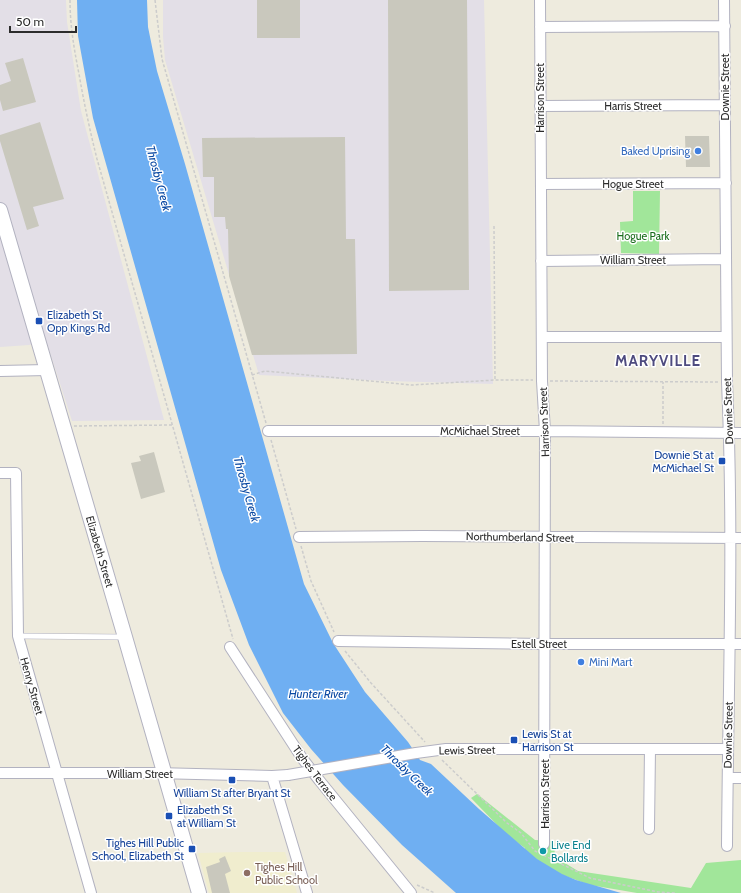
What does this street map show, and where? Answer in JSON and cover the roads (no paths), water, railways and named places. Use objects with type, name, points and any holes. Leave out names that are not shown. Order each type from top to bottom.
[{"type":"main road","name":"Elizabeth Street","points":[[0,210],[3,230],[47,370],[199,893]]},
{"type":"street","name":"Harrison Street","points":[[540,0],[542,381],[546,431],[544,844]]},
{"type":"street","name":"Downie Street","points":[[724,0],[726,337],[730,538],[727,846]]},
{"type":"street","points":[[540,27],[724,26]]},
{"type":"street","name":"Harris Street","points":[[540,106],[725,105]]},
{"type":"street","name":"Hogue Street","points":[[541,184],[726,183]]},
{"type":"street","name":"William Street","points":[[541,260],[726,260]]},
{"type":"street","points":[[542,338],[726,337]]},
{"type":"street","points":[[0,371],[47,370]]},
{"type":"street","name":"McMichael Street","points":[[268,431],[741,433]]},
{"type":"street","name":"Henry Street","points":[[0,473],[16,473],[18,636],[91,893]]},
{"type":"street","name":"Northumberland Street","points":[[298,537],[422,536],[545,538],[741,538]]},
{"type":"street","name":"Estell Street","points":[[338,641],[546,644],[741,644]]},
{"type":"street","name":"Tighes Terrace","points":[[231,649],[302,758],[411,893]]},
{"type":"street","name":"Lewis Street","points":[[280,775],[446,749],[650,750],[728,748]]},
{"type":"street","points":[[649,829],[650,750]]},
{"type":"street","name":"William Street","points":[[0,773],[280,775]]},
{"type":"street","points":[[280,775],[307,893]]},
{"type":"street","points":[[728,778],[741,778]]},
{"type":"lane","points":[[18,636],[125,636]]},
{"type":"water","name":"Hunter River","points":[[77,0],[147,0],[148,27],[157,71],[185,164],[304,584],[333,643],[365,692],[408,742],[420,760],[431,764],[479,809],[537,859],[562,874],[576,880],[621,893],[456,893],[402,845],[343,785],[311,749],[283,713],[249,645],[221,570],[93,118],[78,36]]},
{"type":"place","name":"Baked Uprising","points":[[698,151]]},
{"type":"place","name":"Elizabeth St Opp Kings Rd","points":[[39,321]]},
{"type":"place","name":"Downie St at McMichael St","points":[[722,461]]},
{"type":"place","name":"Mini Mart","points":[[581,662]]},
{"type":"place","name":"Lewis St at Harrison St","points":[[514,740]]},
{"type":"place","name":"William St after Bryant St","points":[[232,780]]},
{"type":"place","name":"Elizabeth St at William St","points":[[169,816]]},
{"type":"place","name":"Tighes Hill Public School, Elizabeth St","points":[[192,849]]},
{"type":"place","name":"Live End Bollards","points":[[543,851]]},
{"type":"place","name":"Tighes Hill Public School","points":[[247,873]]},
{"type":"district","name":"MARYVILLE","points":[[658,361]]},
{"type":"water label","name":"Throsby Creek","points":[[159,178]]},
{"type":"water label","name":"Throsby Creek","points":[[247,489]]},
{"type":"water label","name":"Throsby Creek","points":[[407,770]]},
{"type":"park label","name":"Hogue Park","points":[[643,236]]}]
